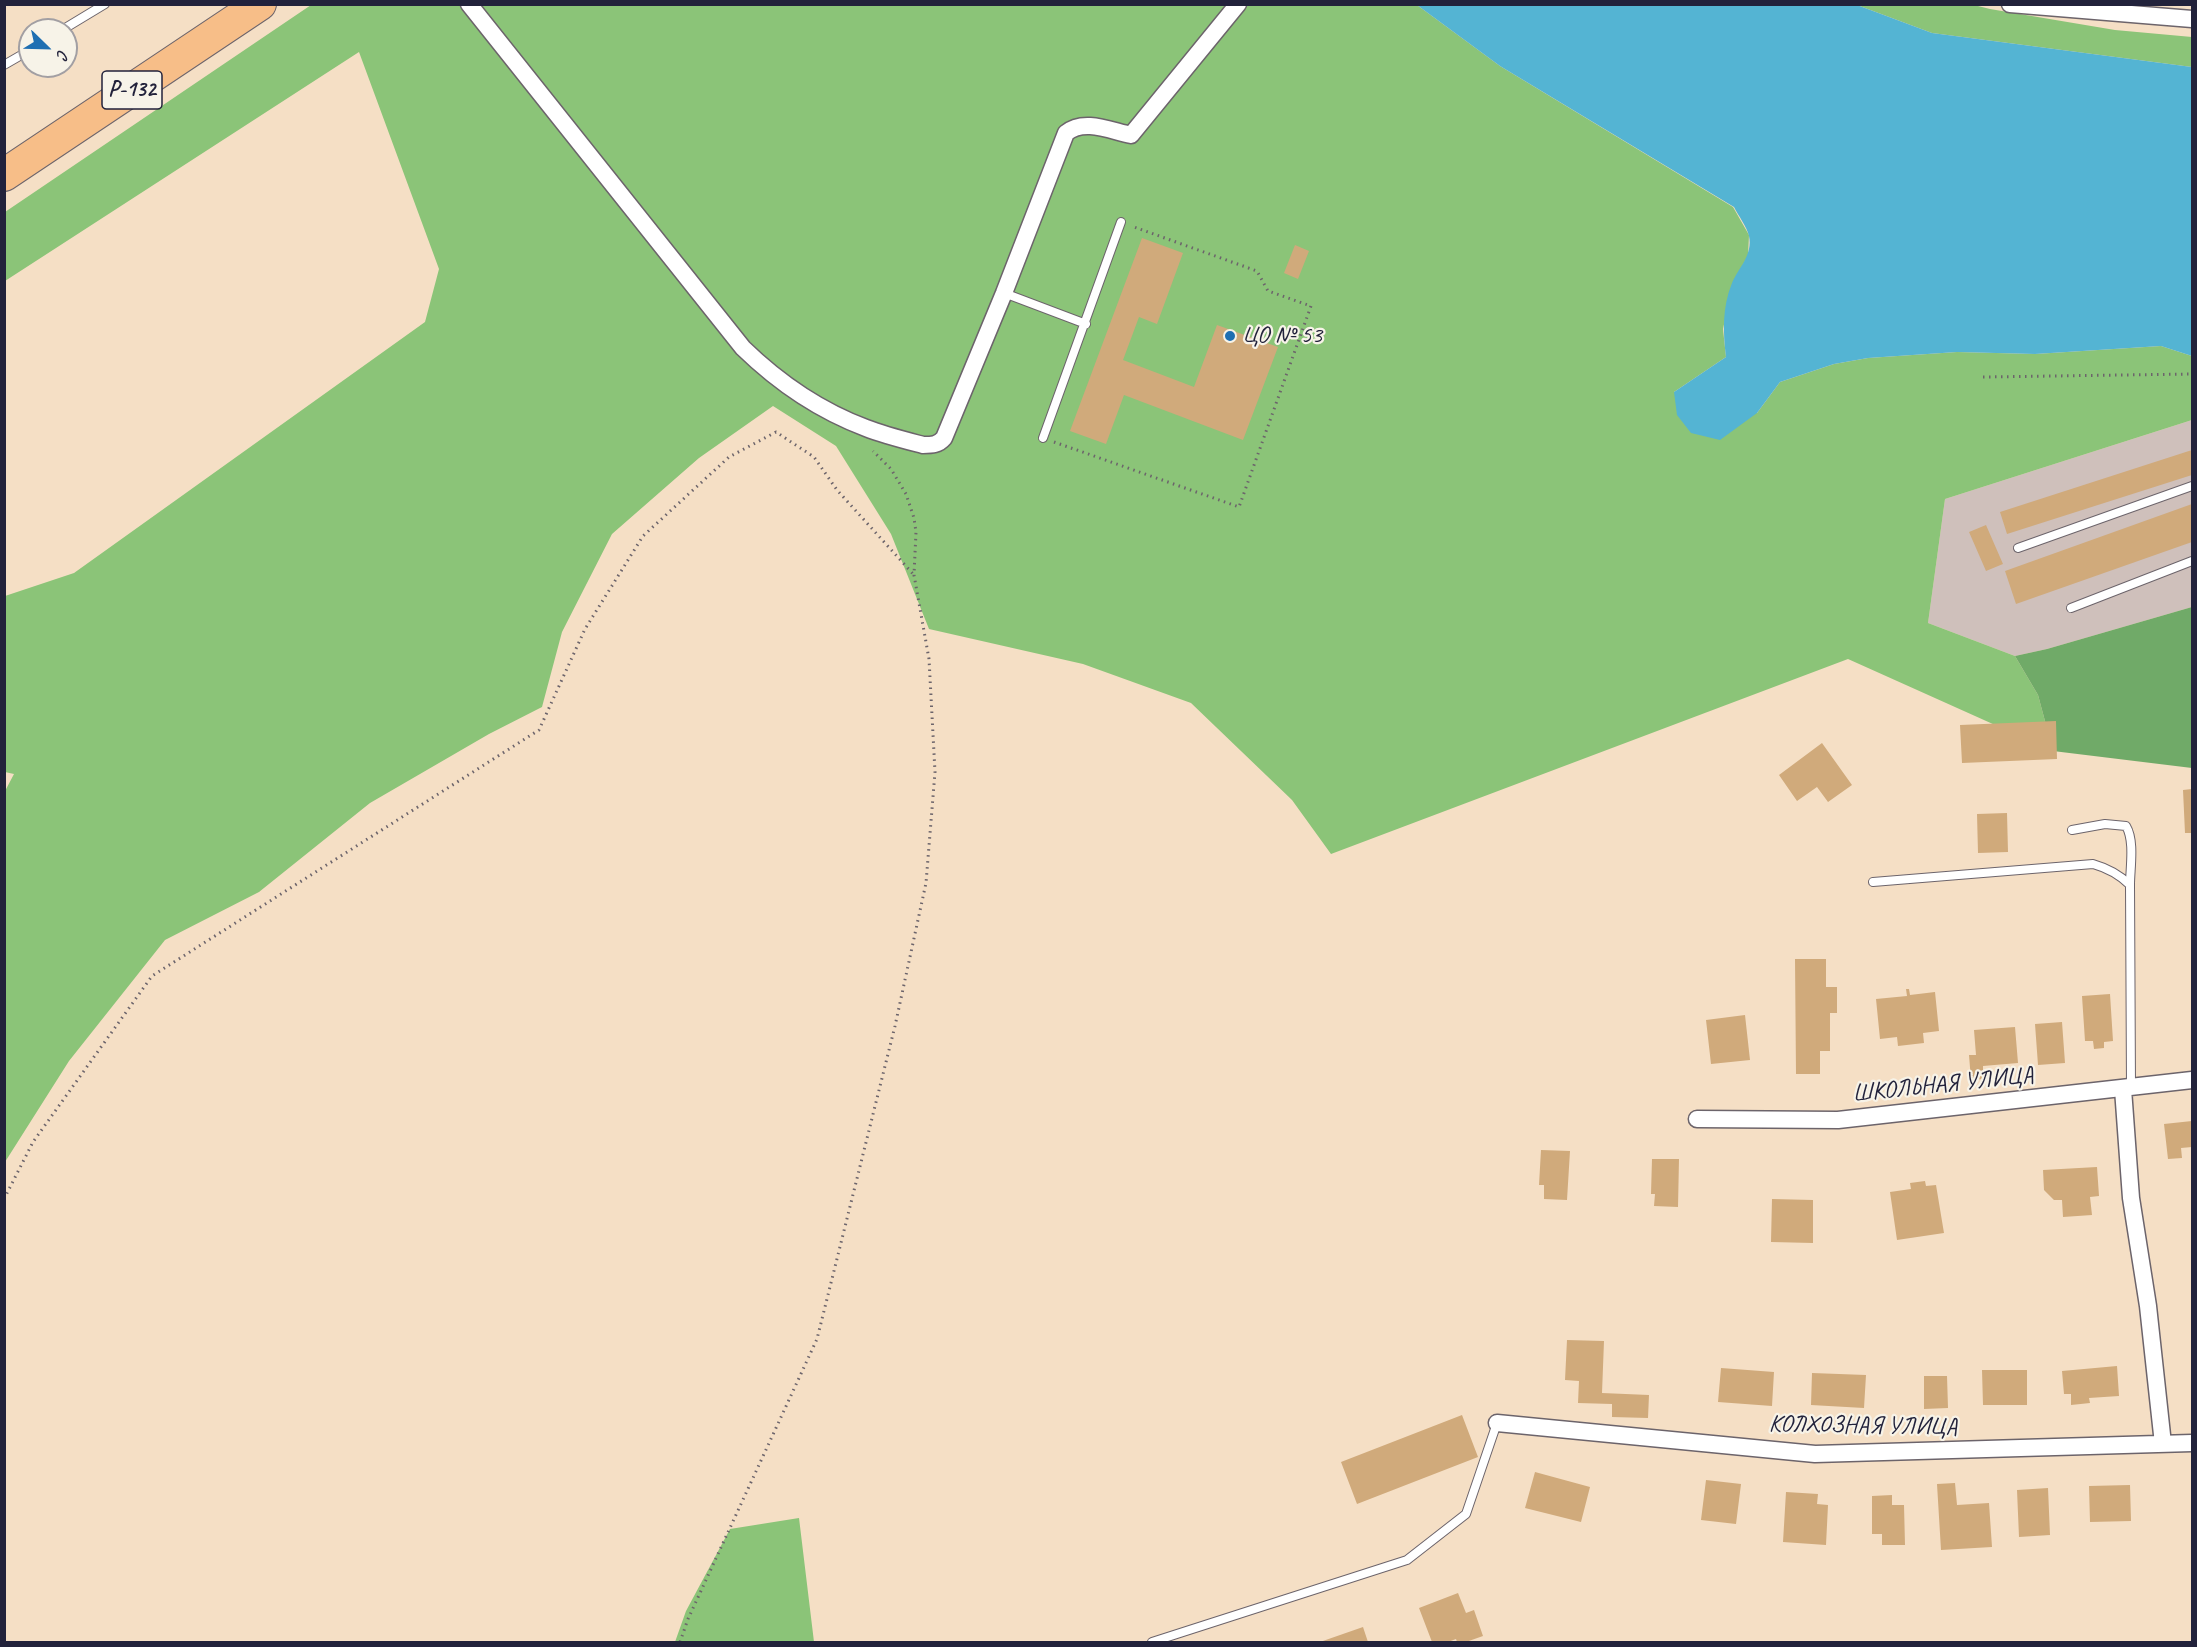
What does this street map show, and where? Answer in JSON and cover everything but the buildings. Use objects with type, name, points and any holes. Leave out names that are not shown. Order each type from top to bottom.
[{"type":"highway","name":"Р-132","points":[[4,175],[260,4]]},
{"type":"street","points":[[469,4],[743,348],[780,381],[815,405],[867,429],[923,445],[936,445],[944,438],[1004,294],[1066,133],[1076,127],[1087,125],[1131,135],[1239,4]]},
{"type":"street","points":[[2010,4],[2193,18]]},
{"type":"street","name":"ШКОЛЬНАЯ УЛИЦА","points":[[1697,1119],[1838,1120],[2193,1080]]},
{"type":"street","points":[[2127,1089],[2131,1198],[2148,1306],[2163,1444]]},
{"type":"street","name":"КОЛХОЗНАЯ УЛИЦА","points":[[1497,1423],[1815,1454],[2193,1443]]},
{"type":"lane","points":[[78,20],[105,4]]},
{"type":"lane","points":[[4,65],[18,57]]},
{"type":"lane","points":[[1043,438],[1121,222]]},
{"type":"lane","points":[[1004,294],[1086,324]]},
{"type":"lane","points":[[2018,548],[2193,486]]},
{"type":"lane","points":[[2071,608],[2193,561]]},
{"type":"lane","points":[[2072,830],[2115,824],[2124,825],[2129,829],[2127,1089]]},
{"type":"lane","points":[[1873,882],[2093,864],[2108,869],[2130,885]]},
{"type":"lane","points":[[1152,1642],[1407,1560],[1466,1514],[1497,1423]]},
{"type":"path","points":[[1043,438],[1239,507],[1311,306],[1268,291],[1257,271],[1121,222]]},
{"type":"path","points":[[1983,377],[2193,374]]},
{"type":"path","points":[[4,1198],[33,1142],[152,976],[272,902],[538,730],[585,628],[643,536],[729,457],[776,432],[814,457],[837,490],[914,575]]},
{"type":"path","points":[[680,1642],[688,1619],[817,1339],[911,955],[926,883],[934,772],[929,659],[914,575],[916,532],[906,494],[891,469],[871,448]]},
{"type":"shaded area","points":[[2192,420],[2192,607],[2015,656],[1928,623],[1945,499]]},
{"type":"green space","points":[[311,5],[1417,5],[1500,66],[1733,207],[1749,235],[1748,256],[1733,283],[1723,329],[1726,357],[1674,392],[1757,413],[1780,382],[1834,364],[1868,358],[1957,352],[2035,354],[2161,346],[2192,356],[2192,420],[1945,499],[1928,623],[2015,656],[2038,695],[2053,751],[1848,659],[1331,854],[1292,800],[1191,703],[1083,664],[929,629],[891,534],[836,446],[773,406],[699,458],[612,534],[562,632],[542,707],[489,734],[370,803],[259,892],[165,940],[69,1061],[5,1162],[4,793],[14,774],[5,772],[5,596],[74,573],[425,322],[439,269],[359,52],[5,281],[5,212]]},
{"type":"green space","points":[[1857,5],[1974,5],[2115,30],[2192,37],[2192,67],[1932,33]]},
{"type":"green space","points":[[2192,607],[2192,768],[2053,751],[2038,695],[2015,656]]},
{"type":"green space","points":[[799,1518],[814,1642],[675,1642],[686,1611],[730,1529]]},
{"type":"water","points":[[1417,5],[1857,5],[1932,33],[2192,67],[2192,356],[2161,346],[2035,354],[1957,352],[1868,358],[1834,364],[1780,382],[1757,413],[1720,440],[1691,433],[1677,415],[1674,392],[1726,357],[1724,329],[1726,302],[1750,243],[1746,229],[1734,207],[1500,66]]},
{"type":"place","name":"ЦО № 53","points":[[1230,336]]}]
